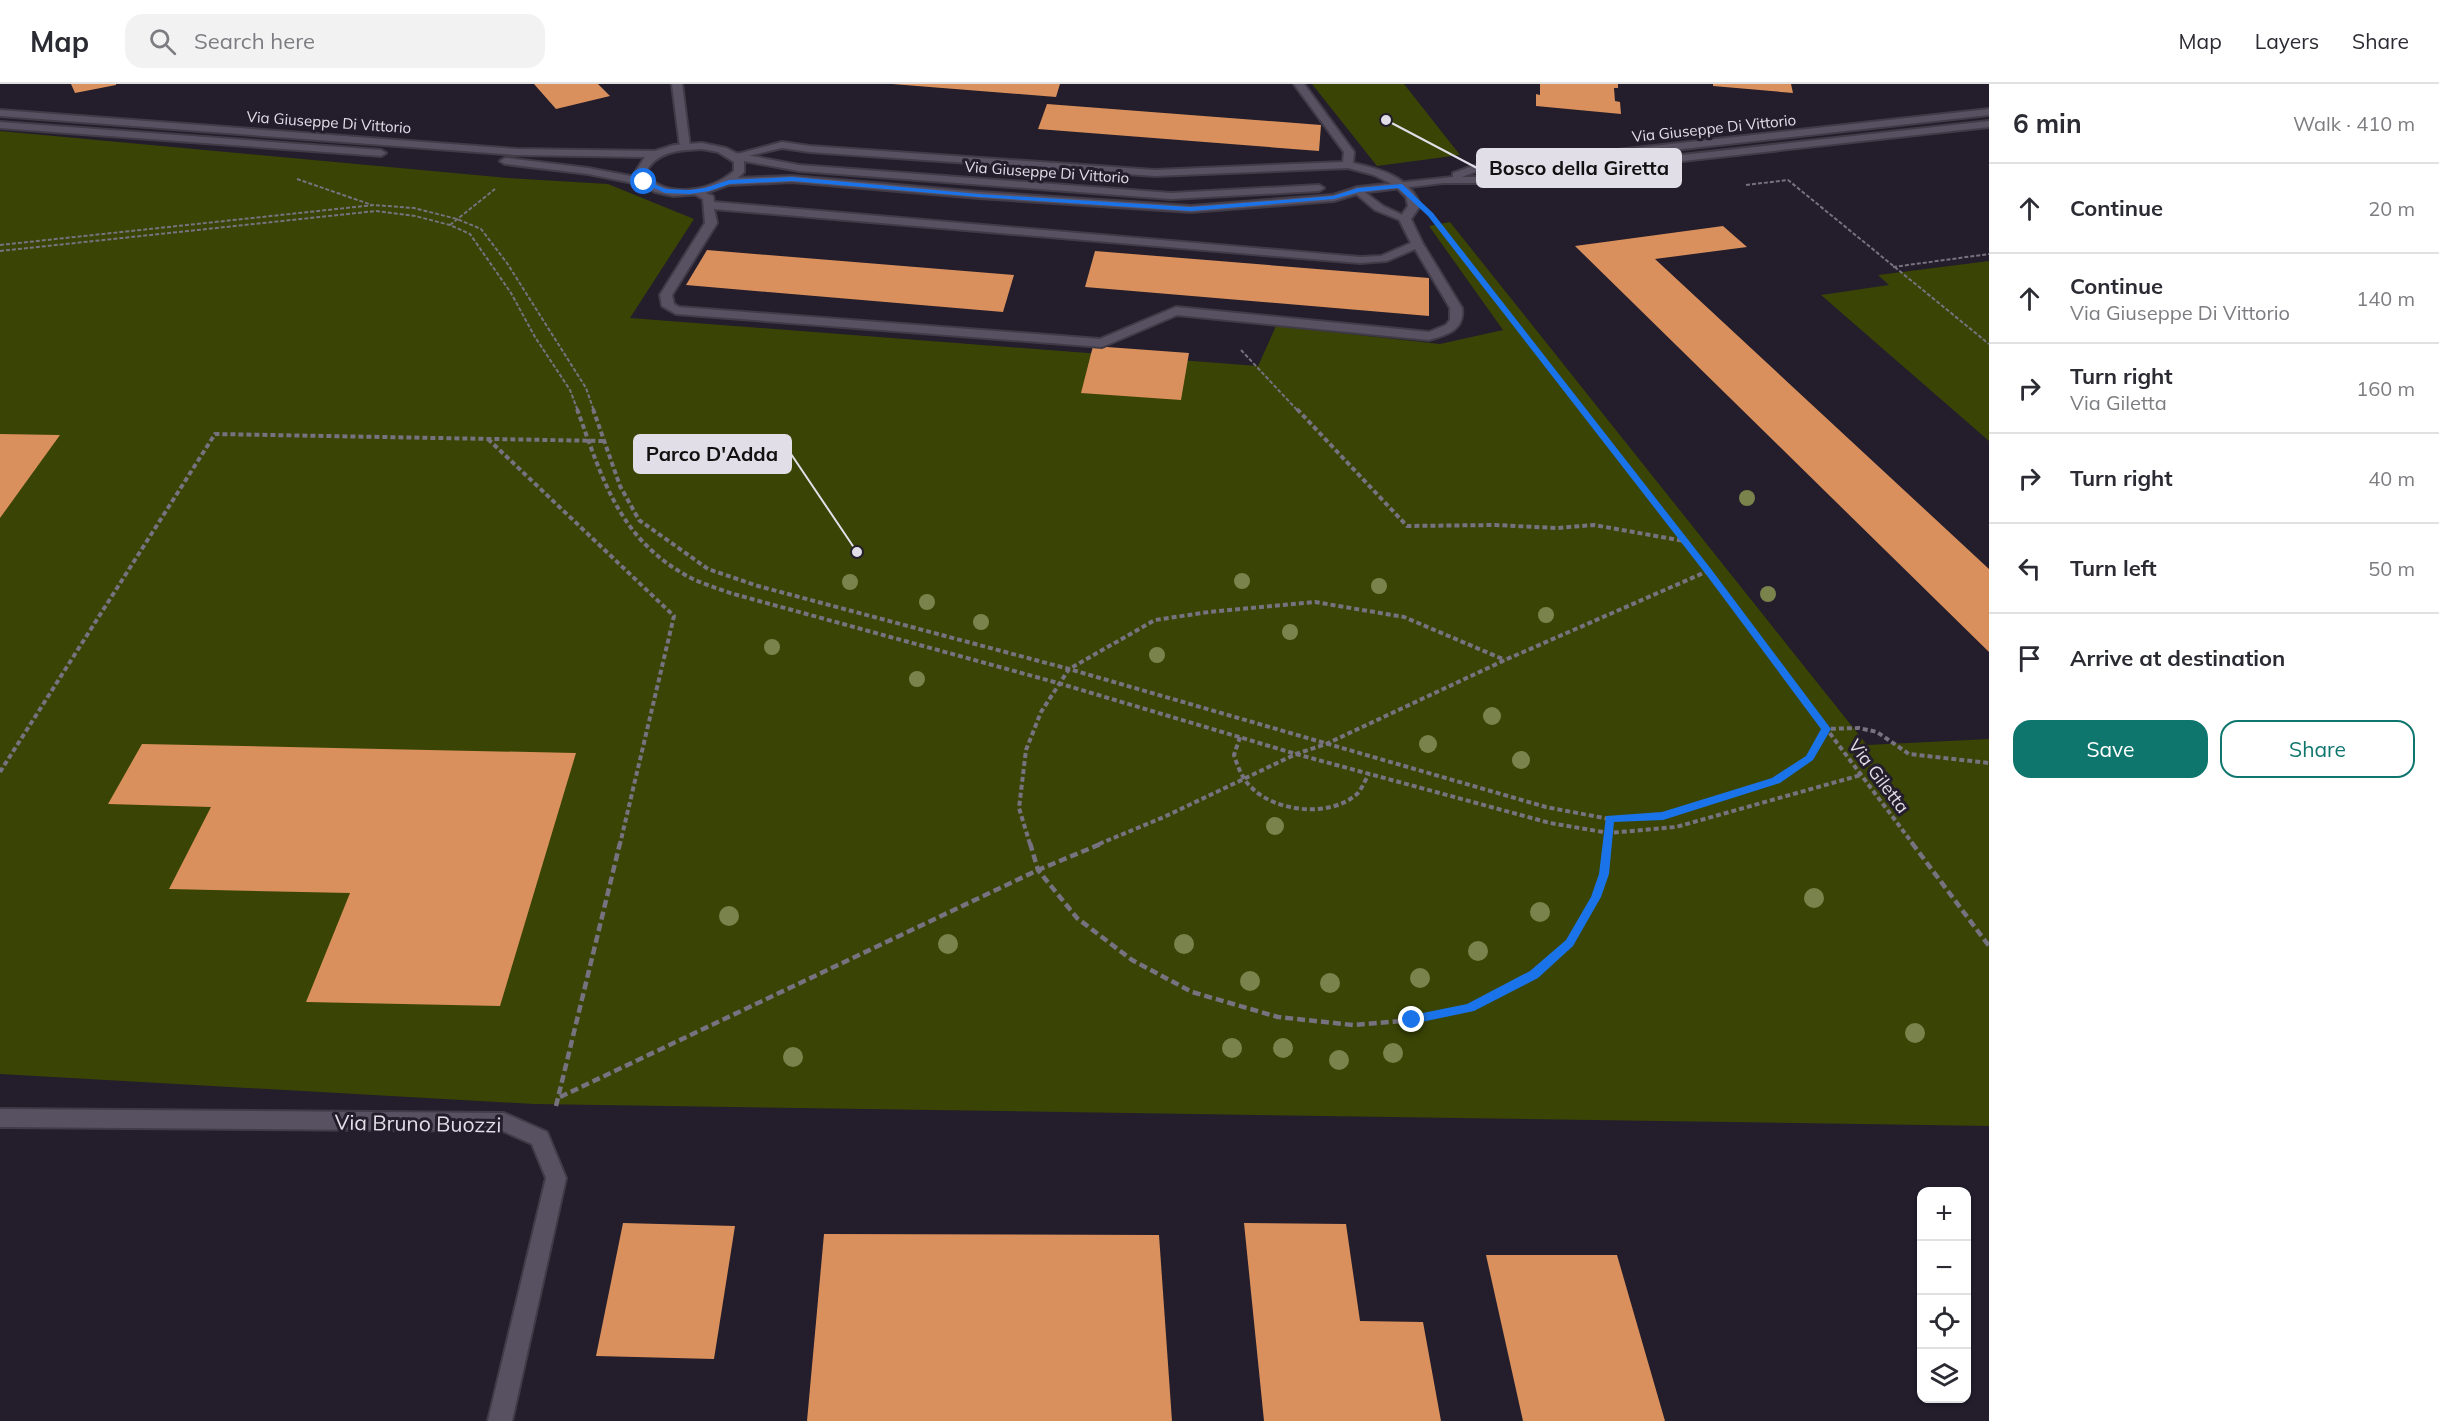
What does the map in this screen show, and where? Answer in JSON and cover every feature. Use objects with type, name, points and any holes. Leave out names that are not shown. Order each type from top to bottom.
[{"type":"street","points":[[677,84],[685,147]]},
{"type":"street","points":[[1299,84],[1349,152],[1348,165]]},
{"type":"street","name":"Via Giuseppe Di Vittorio","points":[[1443,180],[1473,169],[1989,112]]},
{"type":"street","name":"Via Giuseppe Di Vittorio","points":[[0,113],[516,152],[657,154],[685,147],[715,148],[735,156],[799,168],[1171,196],[1326,188],[1358,190],[1443,180],[1483,180],[1989,124]]},
{"type":"street","name":"Via Giuseppe Di Vittorio","points":[[0,125],[507,162],[588,171],[644,182],[665,191],[696,192],[729,182],[792,179],[979,195],[1191,209],[1334,198],[1358,190]]},
{"type":"street","points":[[729,182],[740,171],[739,160],[735,156],[782,145],[810,149],[1155,173],[1348,165],[1380,173],[1400,186],[1413,199],[1412,212],[1405,219]]},
{"type":"street","points":[[644,182],[639,174],[642,164],[657,154]]},
{"type":"street","points":[[696,192],[709,198],[711,223],[666,295],[668,306],[676,310],[1102,343],[1176,311],[1429,336],[1447,331],[1456,323],[1458,317],[1456,308],[1417,244],[1405,219],[1379,208],[1358,190]]},
{"type":"street","points":[[708,205],[1360,260],[1383,259],[1417,244]]},
{"type":"street","name":"Via Bruno Buozzi","points":[[0,1118],[504,1122],[540,1138]]},
{"type":"street","points":[[500,1421],[556,1178],[540,1138]]},
{"type":"path","points":[[0,245],[374,205],[414,208],[457,219],[481,229],[507,263],[586,388],[620,486],[639,520],[708,569],[759,586],[1069,669],[1546,807],[1609,819],[1663,816],[1776,781],[1810,758],[1826,729],[1859,728],[1877,732],[1910,754],[1989,763]]},
{"type":"path","points":[[0,251],[376,211],[415,216],[450,225],[470,234],[511,293],[535,337],[570,390],[606,488],[626,523],[652,551],[691,578],[730,593],[1058,682],[1296,754],[1550,823],[1609,833],[1676,827],[1861,775]]},
{"type":"path","points":[[1893,267],[1989,254]]},
{"type":"path","name":"Via Giletta","points":[[1474,271],[1708,571],[1989,946]]},
{"type":"path","points":[[1239,347],[1407,526],[1495,525],[1557,528],[1594,525],[1685,541]]},
{"type":"path","points":[[0,771],[215,434],[604,441]]},
{"type":"path","points":[[488,439],[674,616],[560,1096],[540,1138]]},
{"type":"path","points":[[560,1096],[1038,870],[1164,818],[1296,754],[1326,744],[1505,660],[1708,571]]},
{"type":"path","points":[[1505,660],[1404,617],[1315,602],[1209,612],[1155,620],[1069,669],[1058,682],[1041,712],[1026,750],[1019,808],[1038,870],[1077,918],[1132,960],[1192,992],[1278,1017],[1353,1025],[1412,1020],[1470,1008],[1534,974],[1570,943],[1596,897],[1604,874],[1609,819]]},
{"type":"path","points":[[1240,737],[1234,755],[1245,779],[1254,791],[1289,807],[1309,808],[1332,805],[1347,800],[1358,792],[1369,774]]},
{"type":"green space","points":[[1312,84],[1404,84],[1460,155],[1377,166]]},
{"type":"green space","points":[[0,131],[508,178],[608,184],[694,219],[630,318],[1258,366],[1276,326],[1440,344],[1503,330],[1429,226],[1450,222],[1867,745],[1989,739],[1989,1126],[534,1104],[0,1074]]},
{"type":"green space","points":[[1989,261],[1989,441],[1821,295],[1889,285],[1878,275]]},
{"type":"building","points":[[71,84],[116,84],[116,85],[75,93]]},
{"type":"building","points":[[534,84],[598,84],[610,96],[556,109]]},
{"type":"building","points":[[892,84],[1060,84],[1056,97]]},
{"type":"building","points":[[1540,84],[1618,84],[1618,88],[1614,88],[1615,101],[1620,102],[1621,114],[1536,106],[1536,94],[1540,95]]},
{"type":"building","points":[[1713,84],[1791,84],[1793,93],[1713,86]]},
{"type":"building","points":[[1047,104],[1321,125],[1319,151],[1038,129]]},
{"type":"building","points":[[1723,226],[1747,247],[1655,259],[1989,569],[1989,652],[1575,246]]},
{"type":"building","points":[[707,250],[1014,275],[1003,312],[686,285]]},
{"type":"building","points":[[1095,251],[1429,278],[1429,316],[1085,287]]},
{"type":"building","points":[[1093,346],[1189,353],[1181,400],[1081,393]]},
{"type":"building","points":[[0,434],[60,435],[0,518]]},
{"type":"building","points":[[142,744],[576,753],[500,1006],[306,1002],[350,893],[169,889],[211,807],[108,804]]},
{"type":"building","points":[[623,1223],[735,1226],[714,1359],[596,1356]]},
{"type":"building","points":[[1244,1223],[1346,1224],[1360,1321],[1423,1322],[1441,1421],[1264,1421]]},
{"type":"building","points":[[824,1234],[1159,1235],[1172,1421],[807,1421]]},
{"type":"building","points":[[1486,1255],[1617,1255],[1665,1421],[1523,1421]]},
{"type":"place","name":"Bosco della Giretta","points":[[1386,120]]},
{"type":"place","name":"Parco D'Adda","points":[[857,552]]},
{"type":"route","points":[[644,182],[653,188],[665,191],[690,192],[752,179],[792,179],[979,195],[1191,209],[1334,198],[1358,190],[1400,186],[1431,215],[1708,571],[1826,729],[1810,758],[1776,781],[1663,816],[1609,819],[1604,874],[1596,897],[1570,943],[1534,974],[1470,1008],[1412,1020]]}]
